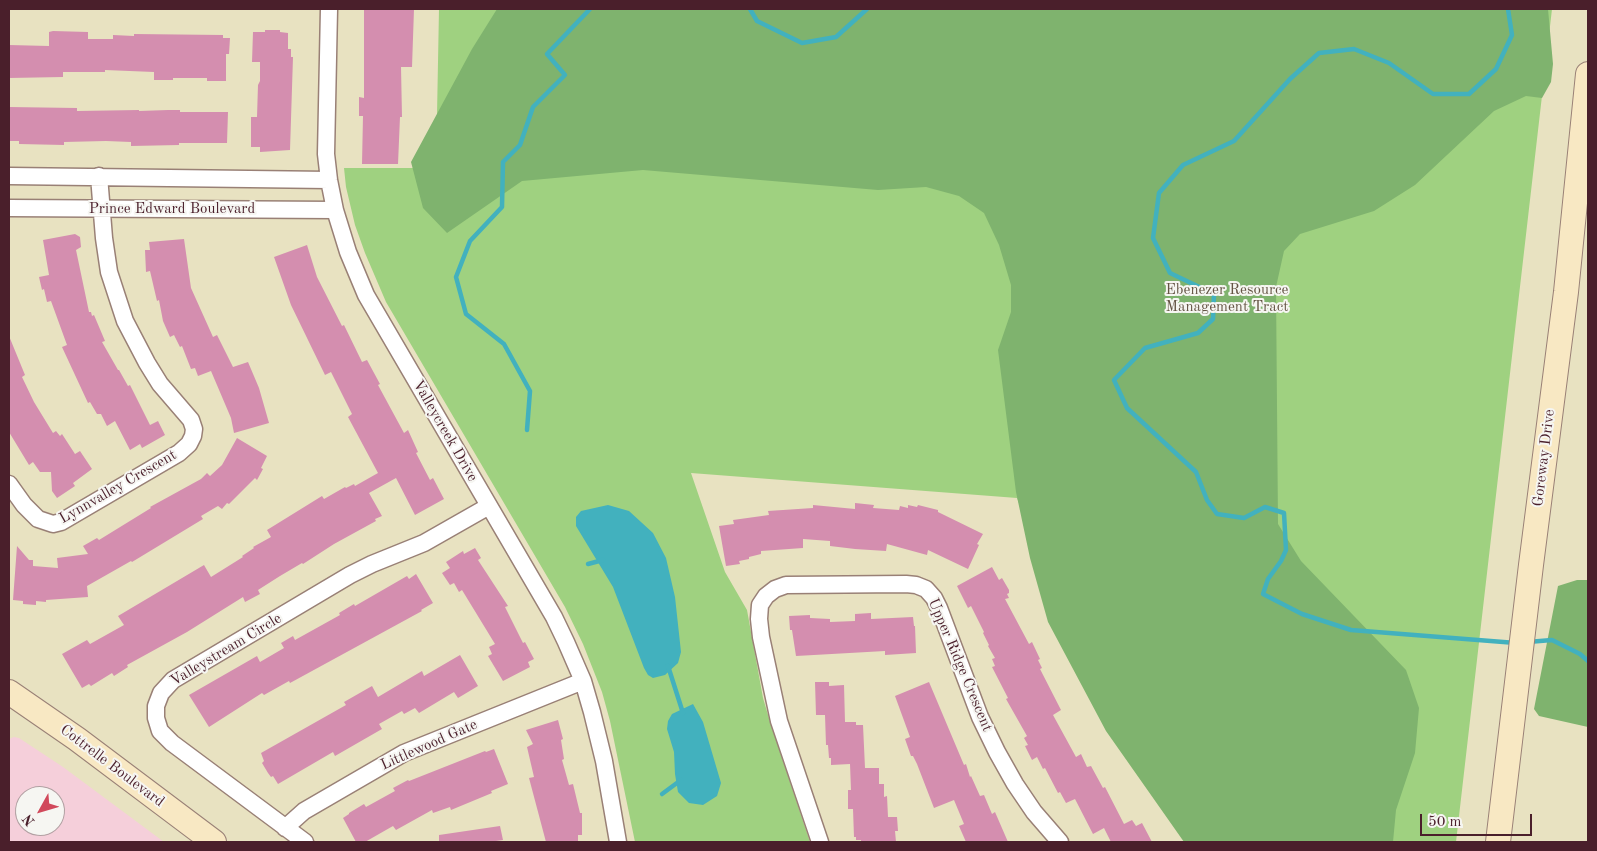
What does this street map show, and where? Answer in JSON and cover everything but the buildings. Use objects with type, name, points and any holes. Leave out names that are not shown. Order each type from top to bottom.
[{"type":"street","name":"Valleycreek Drive","points":[[329,9],[326,154],[335,210],[348,252],[366,295],[554,617],[583,681],[599,738],[618,842]]},
{"type":"street","name":"Goreway Drive","points":[[1498,842],[1566,292],[1588,74]]},
{"type":"street","name":"Prince Edward Boulevard","points":[[9,176],[329,180]]},
{"type":"street","name":"Lynnvalley Crescent","points":[[9,484],[24,505],[38,519],[53,524],[61,522],[179,453],[189,444],[193,436],[194,429],[191,420],[160,384],[146,363],[125,321],[109,272],[99,176]]},
{"type":"street","name":"Prince Edward Boulevard","points":[[9,208],[335,210]]},
{"type":"street","name":"Valleystream Circle","points":[[305,842],[172,743],[160,731],[156,718],[156,706],[161,693],[173,680],[350,575],[424,544],[489,506]]},
{"type":"street","name":"Upper Ridge Crescent","points":[[820,842],[779,721],[761,637],[760,605],[775,588],[786,585],[906,584],[926,589],[934,598],[939,608],[980,717],[997,752],[1034,812],[1060,842]]},
{"type":"street","name":"Littlewood Gate","points":[[285,828],[304,811],[404,753],[583,681]]},
{"type":"street","name":"Cottrelle Boulevard","points":[[11,698],[77,739],[214,842]]},
{"type":"shaded area","points":[[14,737],[19,738],[63,767],[164,842],[9,842],[9,739]]},
{"type":"green space","name":"Ebenezer Resource Management Tract","points":[[439,9],[1552,9],[1456,842],[1192,842],[1065,631],[1017,498],[691,473],[725,572],[747,610],[763,698],[810,842],[635,842],[610,721],[602,692],[583,644],[565,607],[386,302],[355,225],[346,187],[344,168],[436,168]]},
{"type":"green space","points":[[497,9],[1548,9],[1553,64],[1551,82],[1542,98],[1526,96],[1494,111],[1415,185],[1374,211],[1300,234],[1284,251],[1276,287],[1278,524],[1301,561],[1406,670],[1419,708],[1415,753],[1396,810],[1393,842],[1184,842],[1106,731],[1048,622],[1030,558],[1016,492],[998,350],[1011,312],[1011,285],[999,245],[984,213],[959,196],[926,187],[878,190],[643,170],[522,181],[447,233],[423,208],[411,162],[472,49]]},
{"type":"green space","points":[[1577,580],[1588,580],[1588,727],[1539,716],[1534,709],[1558,586]]},
{"type":"water","points":[[608,505],[629,511],[653,533],[666,558],[675,597],[681,652],[678,663],[665,675],[653,678],[648,675],[613,587],[576,526],[576,517],[581,511]]},
{"type":"water","points":[[693,704],[703,722],[721,783],[717,796],[703,805],[689,803],[678,792],[674,752],[667,729],[668,721],[672,714]]},
{"type":"waterway","points":[[527,430],[530,391],[504,344],[466,314],[456,277],[470,241],[502,207],[503,162],[520,145],[533,107],[565,75],[547,54],[590,9]]},
{"type":"waterway","points":[[750,9],[757,21],[802,43],[836,37],[867,9]]},
{"type":"waterway","points":[[1508,9],[1512,35],[1496,69],[1469,94],[1433,94],[1389,63],[1354,49],[1319,53],[1290,79],[1234,141],[1183,165],[1159,193],[1153,238],[1170,273],[1214,294],[1213,319],[1198,333],[1145,348],[1114,380],[1127,408],[1196,472],[1207,500],[1217,514],[1244,518],[1265,507],[1284,513],[1286,550],[1281,561],[1268,579],[1263,594],[1302,614],[1351,630],[1516,643]]},
{"type":"waterway","points":[[588,564],[603,560]]},
{"type":"waterway","points":[[1528,642],[1552,640],[1580,654],[1588,661]]},
{"type":"waterway","points":[[668,666],[683,713]]},
{"type":"waterway","points":[[662,794],[681,780]]}]
